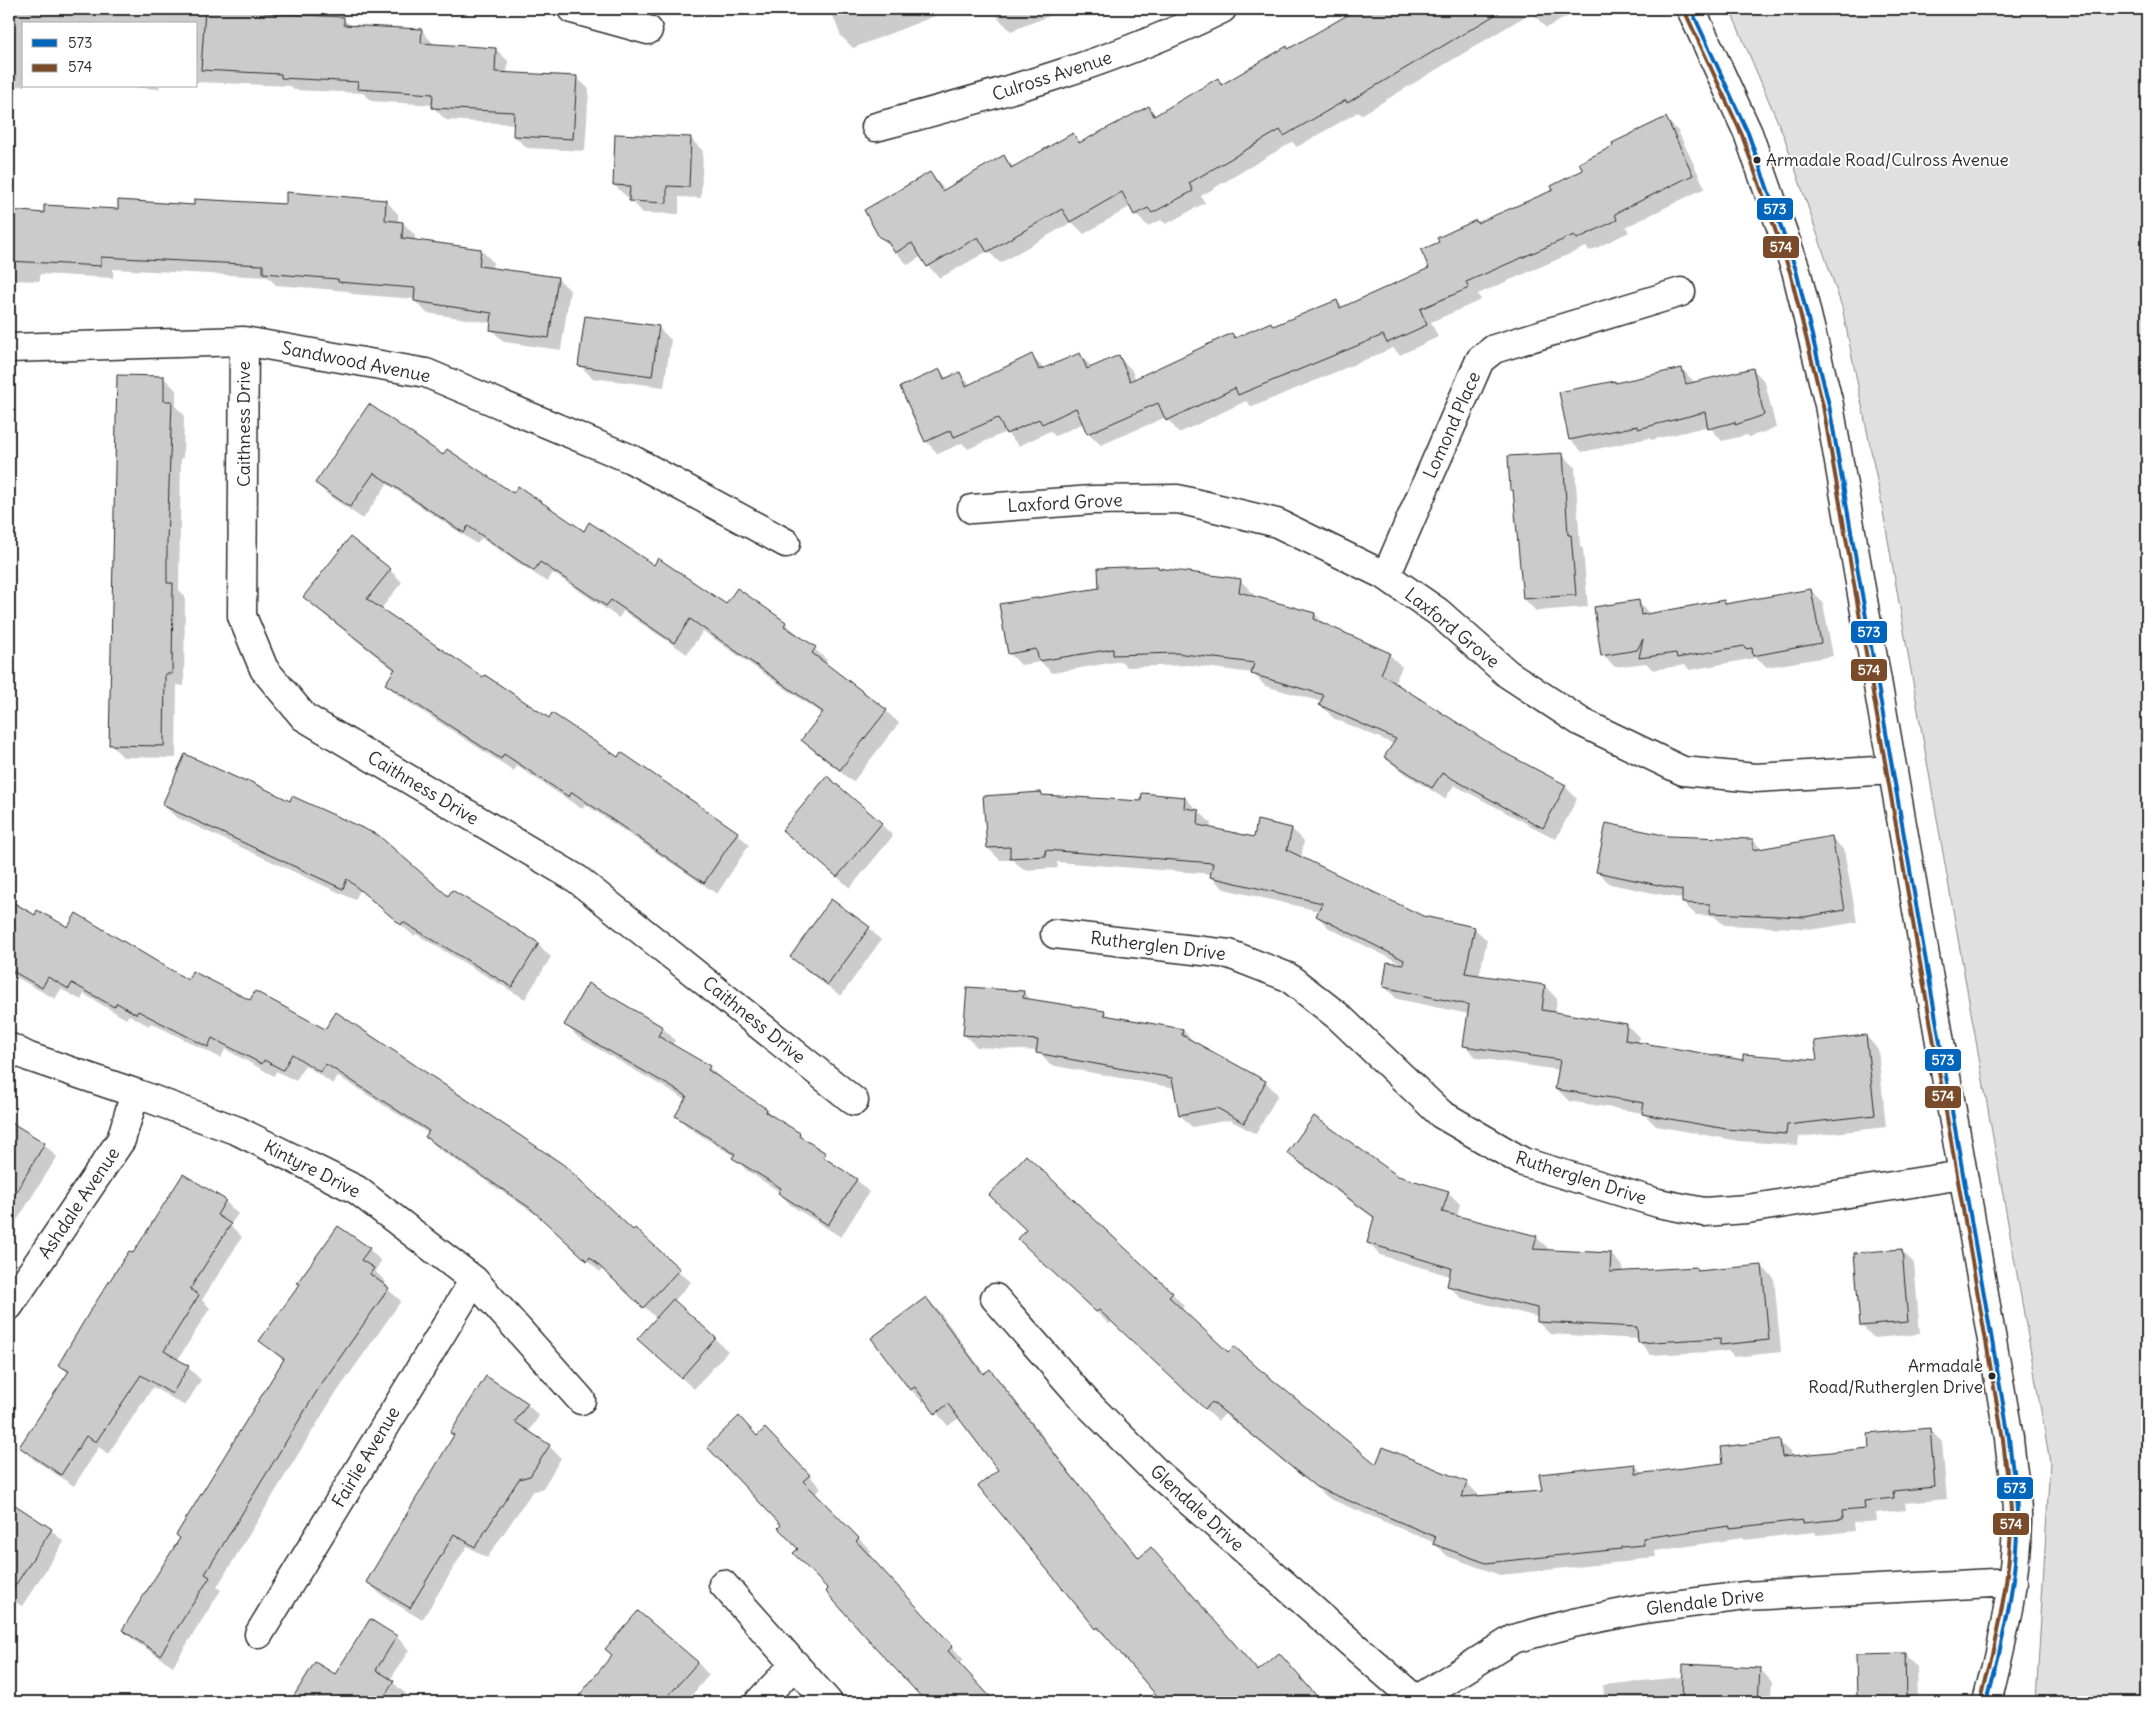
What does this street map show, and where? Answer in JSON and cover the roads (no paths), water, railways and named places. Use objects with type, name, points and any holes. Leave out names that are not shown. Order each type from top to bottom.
[{"type":"street","points":[[572,9],[648,30]]},
{"type":"street","name":"Culross Avenue","points":[[876,127],[1004,93],[1095,64],[1222,9]]},
{"type":"street","points":[[1691,9],[1748,133],[1796,270],[1829,405],[1893,770],[2008,1438],[2018,1520],[2013,1582],[1999,1654],[1987,1702]]},
{"type":"street","name":"Lomond Place","points":[[1386,576],[1480,360],[1494,349],[1681,292]]},
{"type":"street","name":"Sandwood Avenue","points":[[9,348],[244,341],[426,373],[631,459],[786,543]]},
{"type":"street","name":"Caithness Drive","points":[[244,341],[242,616],[264,669],[304,718],[577,879],[854,1101]]},
{"type":"street","name":"Laxford Grove","points":[[972,509],[1092,500],[1178,499],[1277,523],[1386,576],[1438,612],[1508,674],[1581,722],[1683,771],[1755,778],[1893,770]]},
{"type":"street","name":"Rutherglen Drive","points":[[1056,934],[1229,954],[1288,977],[1339,1017],[1441,1114],[1523,1162],[1658,1203],[1704,1212],[1747,1209],[1962,1175]]},
{"type":"street","name":"Kintyre Drive","points":[[9,1047],[29,1057],[238,1131],[357,1190],[474,1280],[580,1400]]},
{"type":"street","name":"Ashdale Avenue","points":[[9,1306],[121,1140],[135,1093]]},
{"type":"street","name":"Fairlie Avenue","points":[[259,1634],[474,1280]]},
{"type":"street","name":"Glendale Drive","points":[[995,1298],[1088,1403],[1155,1471],[1417,1701],[1513,1640],[1573,1623],[1643,1609],[1745,1596],[2013,1582]]},
{"type":"street","points":[[723,1584],[828,1702]]},
{"type":"street","points":[[759,1702],[795,1664]]},
{"type":"place","name":"Armadale Road/Culross Avenue","points":[[1757,160]]},
{"type":"place","name":"Armadale Road/Rutherglen Drive","points":[[1992,1376]]}]
